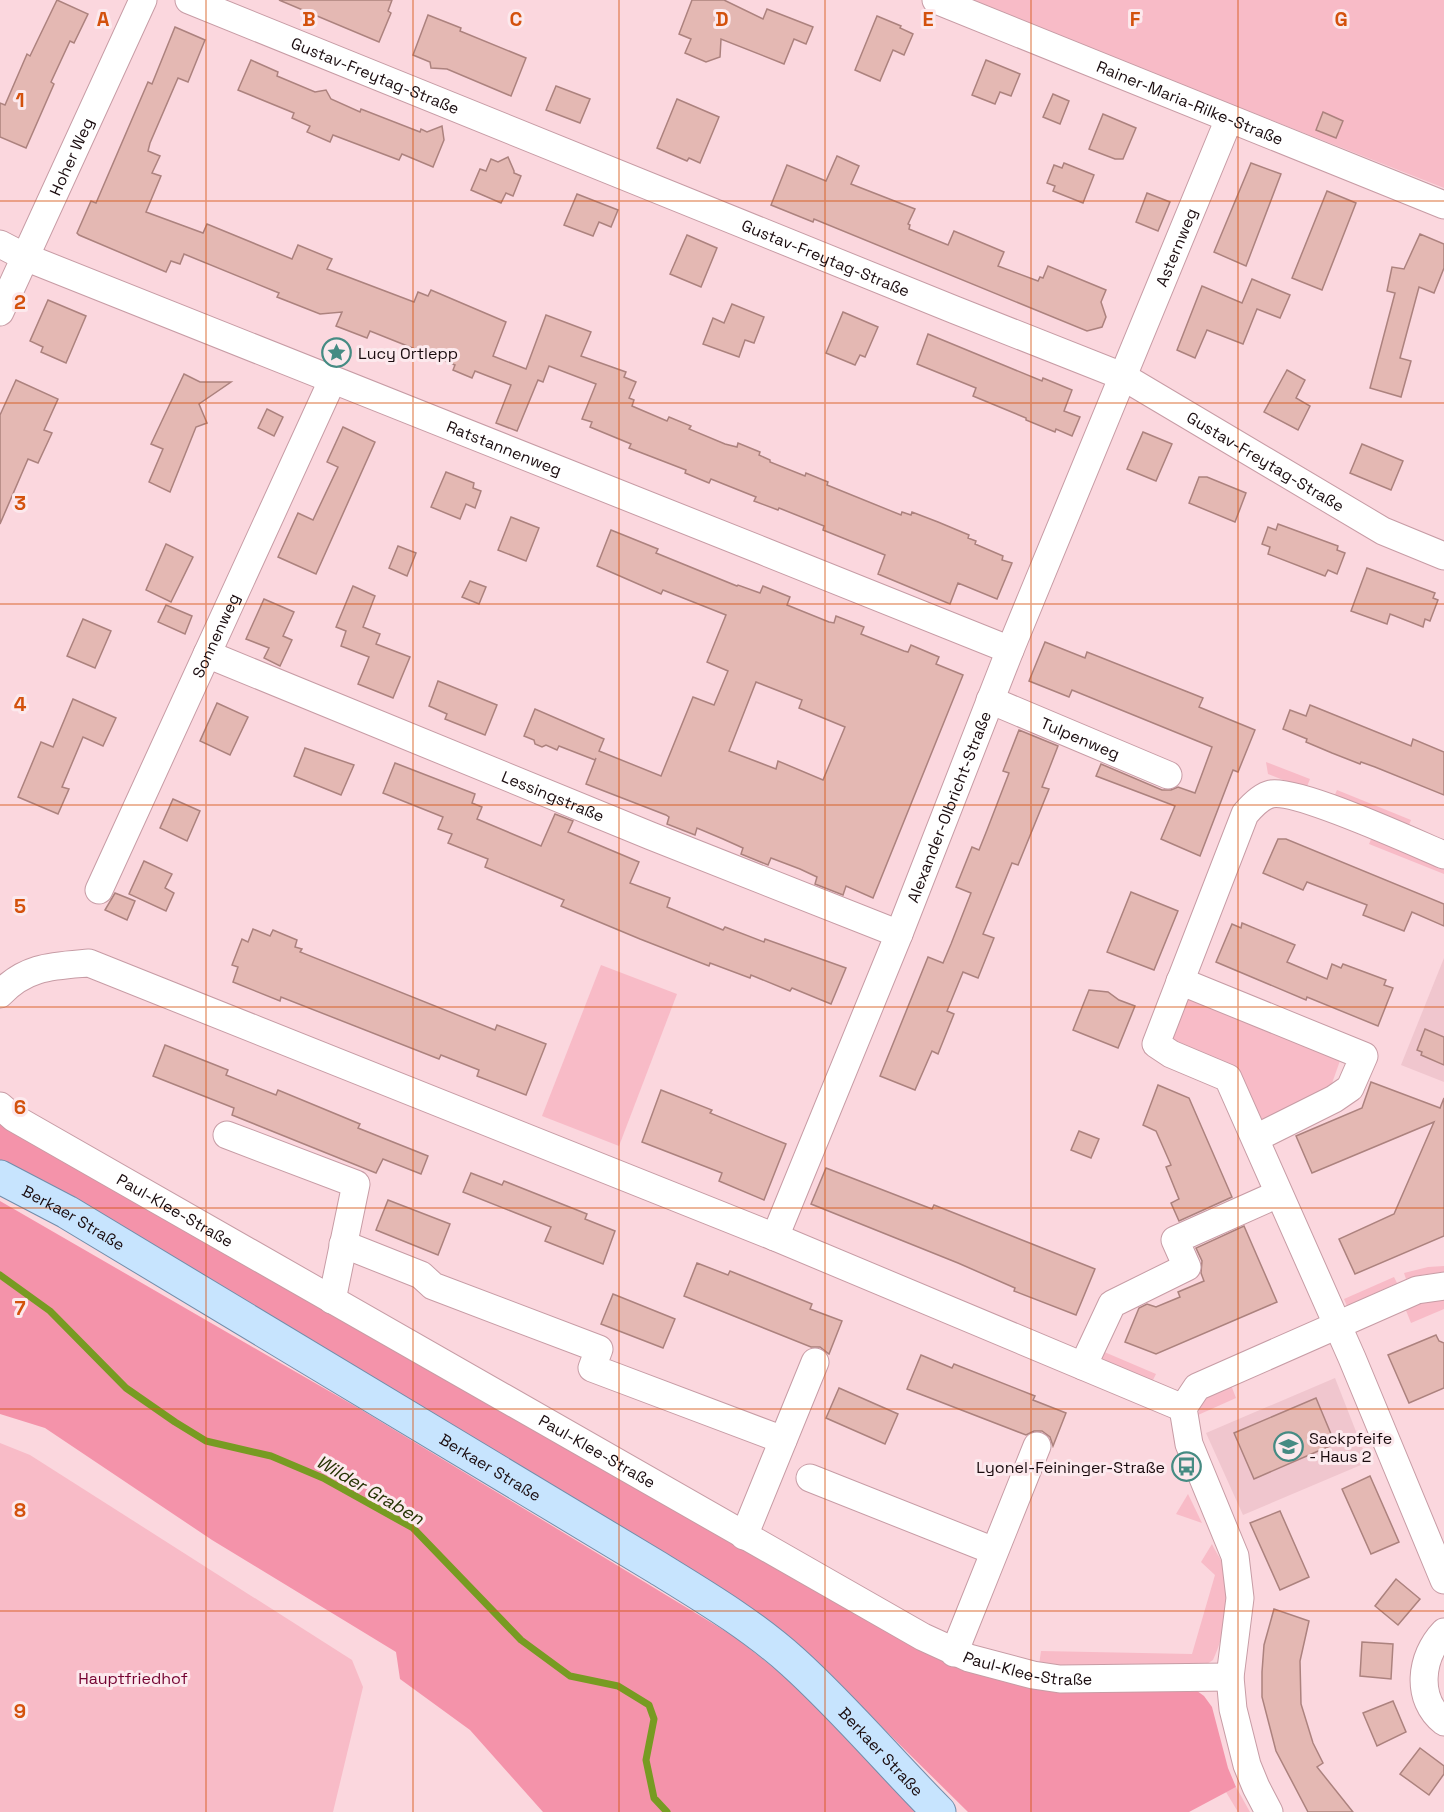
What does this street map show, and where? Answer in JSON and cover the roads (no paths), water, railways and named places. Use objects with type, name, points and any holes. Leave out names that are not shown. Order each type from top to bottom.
[{"type":"main road","name":"Berkaer Straße","points":[[0,1177],[67,1212],[739,1618],[791,1660],[839,1705],[939,1812]]},
{"type":"street","name":"Hoher Weg","points":[[0,312],[143,0]]},
{"type":"street","name":"Gustav-Freytag-Straße","points":[[189,0],[1122,376],[1383,531],[1444,556]]},
{"type":"street","name":"Rainer-Maria-Rilke-Straße","points":[[936,0],[1444,206]]},
{"type":"street","name":"Asternweg","points":[[1122,376],[1229,119]]},
{"type":"street","name":"Ratstannenweg","points":[[0,244],[332,381],[754,546],[1010,650]]},
{"type":"street","name":"Alexander-Olbricht-Straße","points":[[775,1237],[1122,376]]},
{"type":"street","name":"Sonnenweg","points":[[99,890],[332,381]]},
{"type":"street","name":"Lessingstraße","points":[[207,654],[899,934]]},
{"type":"street","name":"Tulpenweg","points":[[990,700],[1168,774]]},
{"type":"street","points":[[1444,855],[1300,797],[1270,794],[1251,806],[1245,814],[1156,1044],[1171,1054],[1228,1078],[1337,1326],[1444,1580]]},
{"type":"street","points":[[0,994],[17,978],[34,970],[89,963],[775,1237],[1182,1408]]},
{"type":"street","points":[[1180,981],[1364,1056],[1350,1088],[1334,1099],[1256,1138]]},
{"type":"street","name":"Paul-Klee-Straße","points":[[0,1106],[14,1118],[744,1536],[954,1653],[1034,1675],[1060,1679],[1230,1677]]},
{"type":"street","points":[[227,1136],[356,1184],[332,1299]]},
{"type":"street","points":[[1083,1366],[1112,1304],[1187,1267],[1175,1240],[1278,1194]]},
{"type":"street","points":[[344,1244],[421,1275],[433,1286],[599,1349],[592,1368],[783,1440]]},
{"type":"street","points":[[1269,1812],[1246,1765],[1233,1709],[1230,1677],[1239,1614],[1239,1578],[1235,1556],[1189,1444],[1182,1408],[1197,1387],[1417,1290],[1444,1286]]},
{"type":"street","points":[[744,1536],[815,1362]]},
{"type":"street","points":[[954,1653],[1037,1446]]},
{"type":"street","points":[[810,1478],[994,1551]]},
{"type":"street","points":[[1444,1632],[1433,1646],[1424,1671],[1426,1697],[1434,1712],[1444,1722]]},
{"type":"waterway","name":"Wilder Graben","points":[[0,1275],[50,1311],[126,1388],[175,1422],[206,1441],[271,1456],[323,1478],[413,1528],[521,1640],[570,1676],[618,1686],[649,1705],[654,1719],[646,1760],[654,1798],[667,1812]]},
{"type":"place","name":"Lucy Ortlepp","points":[[337,353]]},
{"type":"place","name":"Sackpfeife - Haus 2","points":[[1288,1447]]},
{"type":"place","name":"Lyonel-Feininger-Straße","points":[[1186,1467]]},
{"type":"park label","name":"Hauptfriedhof","points":[[133,1678]]}]
